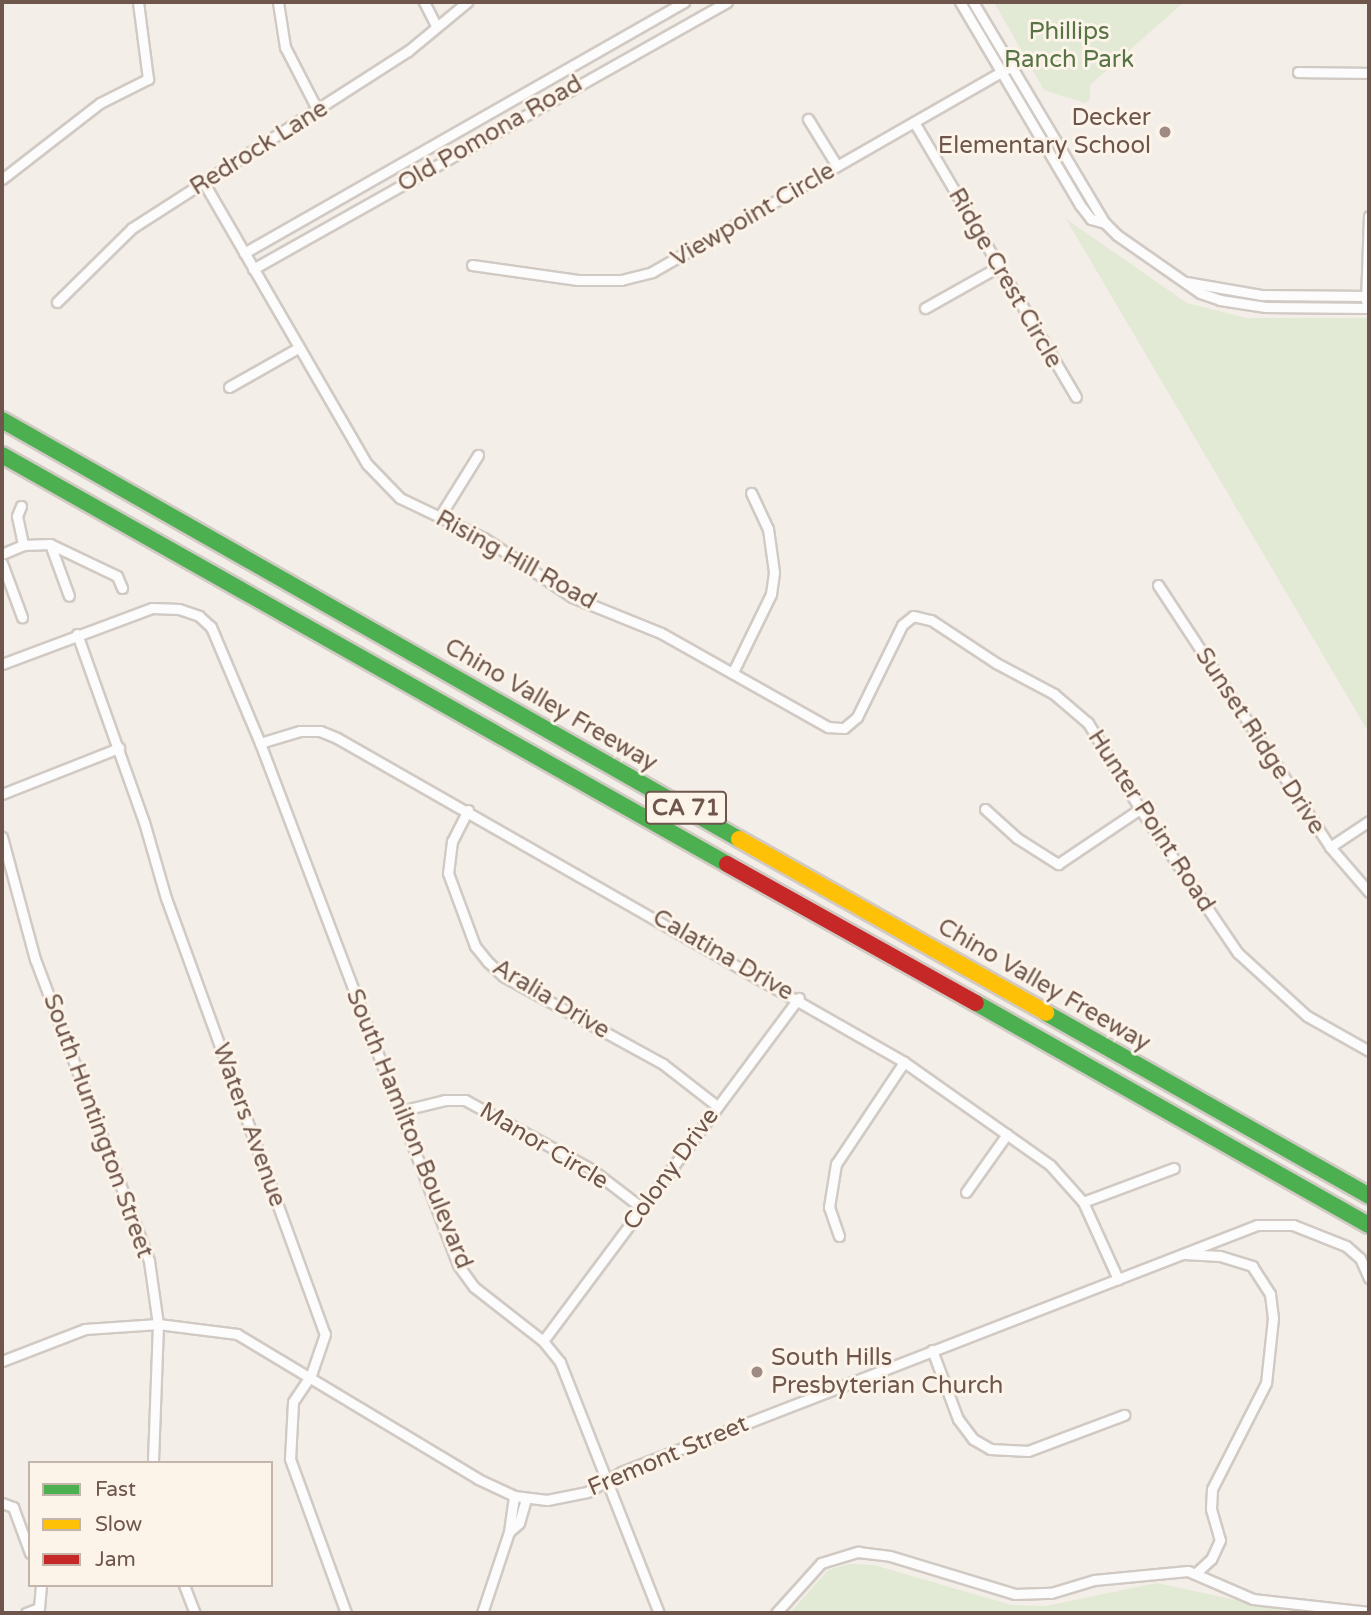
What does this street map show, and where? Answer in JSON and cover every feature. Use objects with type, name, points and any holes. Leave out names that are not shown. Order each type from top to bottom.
[{"type":"highway","name":"Chino Valley Freeway","points":[[2,420],[1369,1196]]},
{"type":"highway","name":"Chino Valley Freeway","points":[[2,455],[1369,1225]]},
{"type":"street","points":[[2,178],[100,103],[148,79],[138,2]]},
{"type":"street","points":[[278,2],[285,47],[318,111]]},
{"type":"street","points":[[424,2],[436,26]]},
{"type":"street","name":"Redrock Lane","points":[[57,302],[132,228],[408,51],[467,2]]},
{"type":"street","name":"Old Pomona Road","points":[[244,253],[684,2]]},
{"type":"street","name":"Old Pomona Road","points":[[253,269],[727,2]]},
{"type":"street","points":[[960,2],[1080,205],[1091,219],[1105,223]]},
{"type":"street","points":[[973,2],[1105,223],[1151,261],[1200,293],[1246,305],[1367,308],[1369,216]]},
{"type":"street","name":"Viewpoint Circle","points":[[472,264],[578,279],[621,280],[652,272],[1012,66]]},
{"type":"street","points":[[1298,72],[1369,72]]},
{"type":"street","points":[[808,119],[836,166]]},
{"type":"street","name":"Ridge Crest Circle","points":[[914,122],[1076,397]]},
{"type":"street","name":"Rising Hill Road","points":[[204,183],[367,464],[400,498],[484,538],[572,597],[661,633],[828,727],[844,728],[857,717],[891,643],[913,616]]},
{"type":"street","points":[[925,308],[998,267]]},
{"type":"street","points":[[1186,282],[1261,295],[1368,296]]},
{"type":"street","points":[[229,387],[298,348]]},
{"type":"street","points":[[440,516],[478,455]]},
{"type":"street","points":[[733,672],[771,594],[774,572],[768,529],[751,493]]},
{"type":"street","points":[[22,506],[17,516],[23,545]]},
{"type":"street","points":[[50,544],[69,596]]},
{"type":"street","points":[[2,554],[23,545],[50,544],[117,576],[122,588]]},
{"type":"street","points":[[2,563],[22,617]]},
{"type":"street","name":"Sunset Ridge Drive","points":[[1158,585],[1330,847],[1369,892]]},
{"type":"street","name":"South Hamilton Boulevard","points":[[77,634],[152,608],[179,609],[199,616],[222,645],[458,1265],[474,1287],[543,1341],[573,1388],[659,1613]]},
{"type":"street","name":"Hunter Point Road","points":[[913,616],[931,620],[996,663],[1054,694],[1088,723],[1140,809],[1238,953],[1307,1016],[1369,1051]]},
{"type":"street","points":[[2,664],[77,634]]},
{"type":"street","name":"Waters Avenue","points":[[77,634],[119,748],[166,898],[325,1334],[311,1375],[293,1402],[290,1459],[346,1613]]},
{"type":"street","name":"Calatina Drive","points":[[260,743],[300,731],[320,731],[468,810],[799,998],[904,1062],[1050,1165],[1083,1202],[1118,1279]]},
{"type":"street","points":[[2,794],[119,748]]},
{"type":"street","points":[[985,809],[1017,838],[1058,864],[1140,809]]},
{"type":"street","name":"Aralia Drive","points":[[468,810],[452,841],[448,873],[475,946],[488,962],[503,976],[663,1064],[717,1106]]},
{"type":"street","points":[[1330,847],[1369,821]]},
{"type":"street","name":"South Huntington Street","points":[[2,837],[36,959],[149,1261],[158,1324],[153,1461]]},
{"type":"street","name":"Colony Drive","points":[[543,1341],[799,998]]},
{"type":"street","points":[[839,1236],[829,1207],[836,1164],[904,1062]]},
{"type":"street","name":"Manor Circle","points":[[400,1111],[445,1100],[465,1100],[591,1169],[642,1208]]},
{"type":"street","points":[[966,1192],[1007,1134]]},
{"type":"street","points":[[1083,1202],[1174,1168]]},
{"type":"street","name":"Fremont Street","points":[[2,1360],[85,1329],[158,1324],[237,1334],[311,1375],[478,1479],[526,1499],[567,1498],[608,1482],[621,1472],[1180,1253],[1278,1223],[1307,1229],[1346,1246],[1360,1258],[1369,1278]]},
{"type":"street","points":[[1180,1253],[1220,1256],[1252,1266],[1270,1294],[1273,1318],[1266,1383],[1212,1489],[1211,1509],[1220,1540],[1211,1559],[1195,1574]]},
{"type":"street","points":[[932,1350],[958,1419],[972,1439],[990,1449],[1028,1451],[1124,1415]]},
{"type":"street","points":[[482,1613],[509,1532],[507,1522],[514,1496]]},
{"type":"street","points":[[509,1532],[519,1524],[526,1499]]},
{"type":"street","points":[[2,1503],[13,1507],[28,1548]]},
{"type":"street","points":[[776,1613],[821,1563],[858,1552],[890,1556],[1016,1594],[1051,1593],[1134,1575],[1195,1574],[1253,1599],[1369,1612]]},
{"type":"street","points":[[26,1613],[39,1608],[41,1587]]},
{"type":"street","points":[[185,1587],[195,1613]]},
{"type":"green space","name":"Phillips Ranch Park","points":[[994,2],[1184,2],[1090,85],[1090,100],[1085,103],[1044,90]]},
{"type":"green space","points":[[1066,219],[1187,303],[1246,318],[1369,318],[1369,733]]},
{"type":"green space","points":[[849,1564],[874,1565],[1011,1605],[1046,1606],[1157,1583],[1295,1613],[790,1613],[828,1570]]},
{"type":"traffic: fast","points":[[2,420],[739,839]]},
{"type":"traffic: fast","points":[[2,455],[727,864]]},
{"type":"traffic: fast","points":[[976,1003],[1369,1225]]},
{"type":"traffic: fast","points":[[1046,1013],[1369,1196]]},
{"type":"traffic: slow","points":[[739,839],[1046,1013]]},
{"type":"traffic: jam","points":[[727,864],[976,1003]]},
{"type":"place","name":"Decker Elementary School","points":[[1165,132]]},
{"type":"place","name":"South Hills Presbyterian Church","points":[[757,1372]]}]
